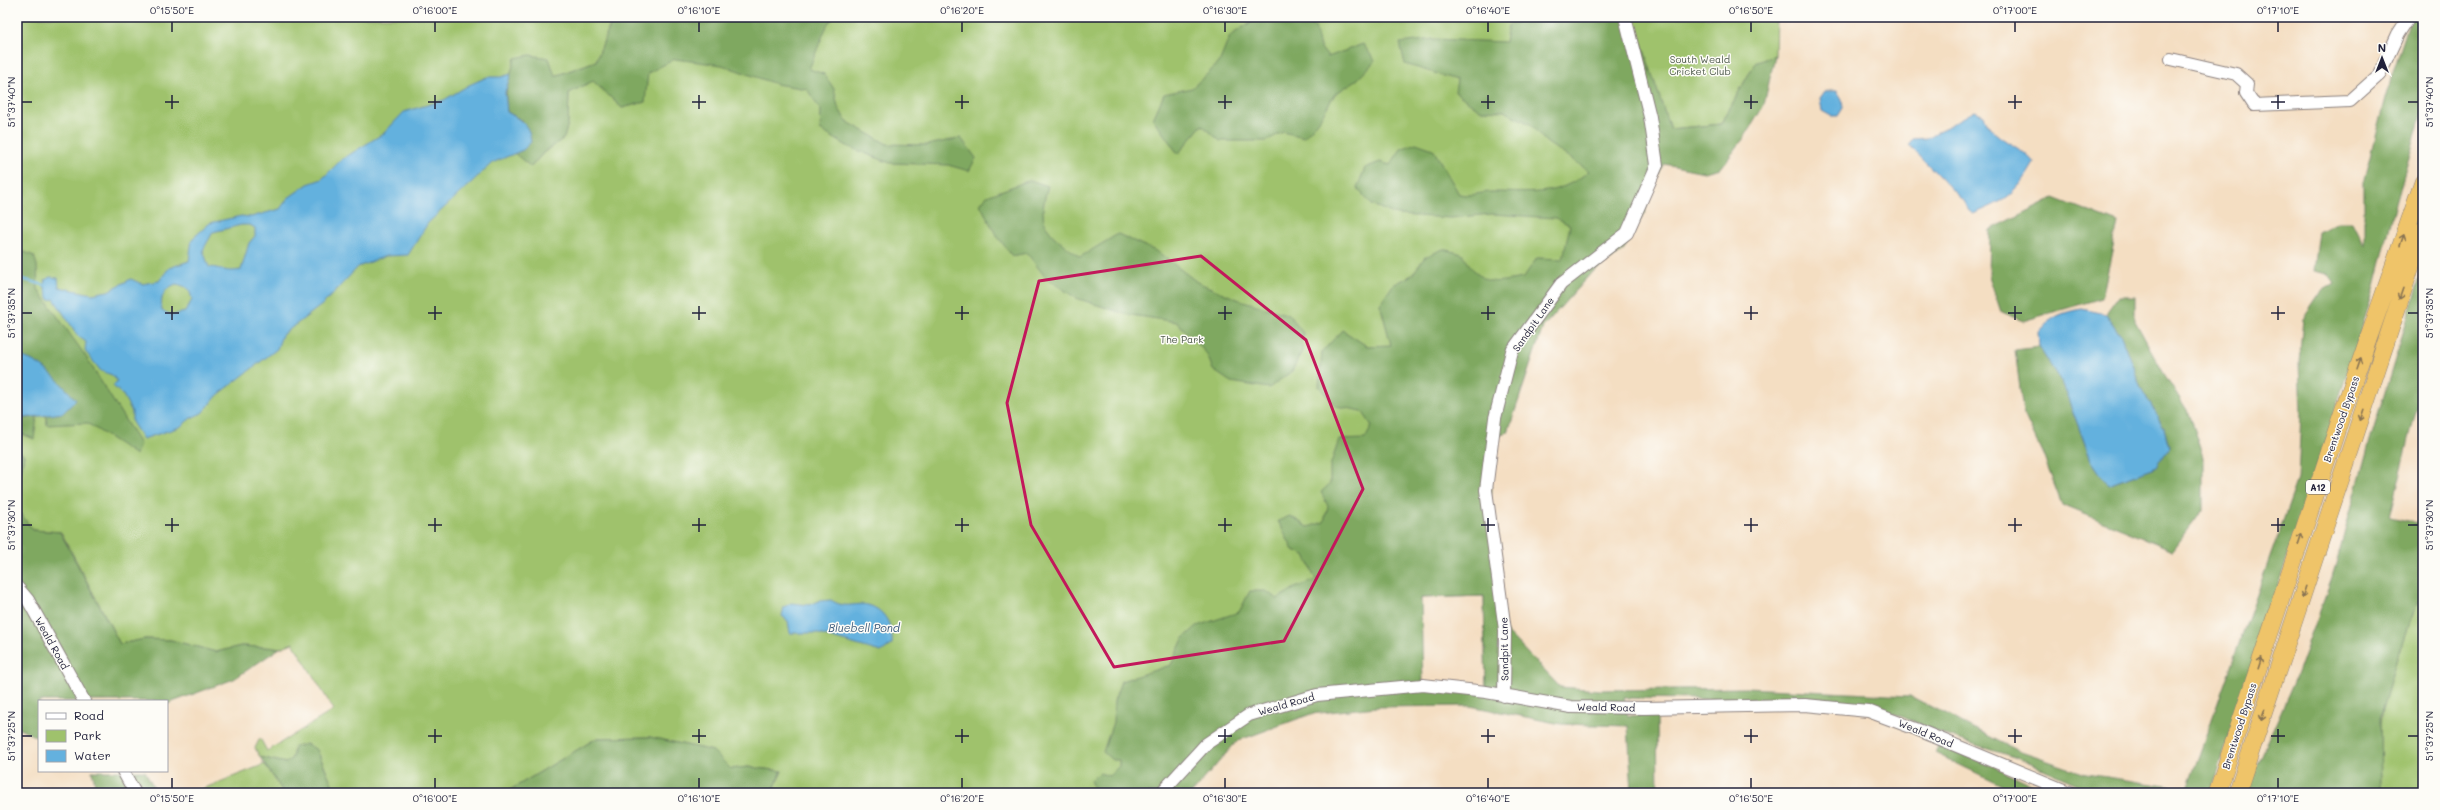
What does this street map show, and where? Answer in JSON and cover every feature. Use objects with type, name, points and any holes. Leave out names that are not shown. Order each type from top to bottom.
[{"type":"highway","name":"Brentwood Bypass","points":[[2217,793],[2340,420],[2423,182]]},
{"type":"highway","name":"Brentwood Bypass","points":[[2237,793],[2423,230]]},
{"type":"street","name":"Sandpit Lane","points":[[1504,696],[1505,630],[1486,490],[1495,418],[1512,351],[1562,284],[1627,233],[1657,165],[1650,117],[1625,17]]},
{"type":"street","points":[[2171,59],[2236,74],[2247,84],[2246,93],[2254,105],[2350,101],[2379,75],[2398,34],[2409,17]]},
{"type":"street","name":"Weald Road","points":[[17,586],[28,600],[83,700]]},
{"type":"street","name":"Weald Road","points":[[1161,793],[1206,744],[1249,714],[1317,695],[1425,685],[1571,707],[1644,708],[1805,705],[1868,711],[1916,728],[2071,793]]},
{"type":"street","points":[[124,772],[136,793]]},
{"type":"highlighted area","points":[[1201,256],[1306,340],[1363,489],[1284,641],[1114,667],[1031,525],[1007,403],[1039,281]]},
{"type":"green space","name":"The Park","points":[[17,17],[607,17],[611,22],[596,61],[555,76],[515,58],[511,74],[531,167],[543,153],[564,138],[568,123],[569,93],[593,80],[622,108],[645,102],[634,69],[804,17],[1616,17],[1645,212],[1622,252],[1590,274],[1543,326],[1508,432],[1492,436],[1486,692],[1484,596],[1421,598],[1249,715],[1160,793],[772,793],[782,771],[748,767],[731,769],[713,751],[650,737],[597,738],[505,793],[336,793],[317,750],[292,758],[286,763],[260,757],[255,748],[260,738],[267,751],[334,710],[293,643],[280,648],[241,646],[216,652],[171,640],[145,639],[120,644],[61,532],[33,530],[17,509],[17,493],[24,455],[17,450]]},
{"type":"green space","points":[[607,17],[835,17],[828,23],[809,69],[824,74],[834,89],[838,107],[846,121],[887,144],[927,145],[961,138],[976,158],[969,171],[948,165],[890,163],[849,147],[820,130],[821,111],[807,89],[776,84],[722,65],[675,59],[648,73],[645,102],[622,108],[593,81],[569,93],[568,123],[564,138],[543,153],[531,167],[514,153],[523,150],[523,121],[507,112],[506,91],[515,58],[530,55],[549,58],[555,76],[596,61],[611,23]]},
{"type":"green space","points":[[1258,17],[1297,17],[1315,27],[1320,47],[1328,57],[1363,44],[1375,61],[1358,79],[1335,94],[1318,122],[1304,137],[1283,132],[1266,141],[1220,141],[1202,125],[1178,154],[1153,119],[1164,94],[1192,88],[1219,63],[1230,36]]},
{"type":"green space","points":[[1521,17],[1633,17],[1670,129],[1721,124],[1755,63],[1775,55],[1764,105],[1744,138],[1721,168],[1704,172],[1664,164],[1651,192],[1645,212],[1622,252],[1590,274],[1543,327],[1508,432],[1492,436],[1486,490],[1505,630],[1560,687],[1600,690],[1746,688],[1910,696],[2018,751],[2086,774],[2187,789],[2298,479],[2301,412],[2299,363],[2303,319],[2322,291],[2334,284],[2327,274],[2314,271],[2319,232],[2338,222],[2352,222],[2364,246],[2364,179],[2386,94],[2411,17],[2423,17],[2423,109],[2395,206],[2374,290],[2211,793],[2098,793],[2017,758],[1948,736],[1895,714],[1862,706],[1777,700],[1624,698],[1628,716],[1657,715],[1658,793],[1632,793],[1628,726],[1561,724],[1470,706],[1376,707],[1311,714],[1237,741],[1192,793],[1095,793],[1090,780],[1100,773],[1109,776],[1119,766],[1119,760],[1112,760],[1103,752],[1113,722],[1114,701],[1121,681],[1171,665],[1183,639],[1197,626],[1239,612],[1250,591],[1266,591],[1277,599],[1295,588],[1316,580],[1305,555],[1293,550],[1278,521],[1290,516],[1308,527],[1324,522],[1328,506],[1321,492],[1330,484],[1330,466],[1339,440],[1365,439],[1372,426],[1362,411],[1336,406],[1319,387],[1322,352],[1342,330],[1367,346],[1391,345],[1380,304],[1393,285],[1412,275],[1425,257],[1443,249],[1462,254],[1481,277],[1494,281],[1523,278],[1537,258],[1563,259],[1570,225],[1555,218],[1492,214],[1451,218],[1397,215],[1372,205],[1357,188],[1365,168],[1380,162],[1390,165],[1401,149],[1416,143],[1433,149],[1459,194],[1468,195],[1487,192],[1543,192],[1566,186],[1589,171],[1546,142],[1530,124],[1504,111],[1480,110],[1455,92],[1457,80],[1405,64],[1400,43],[1434,39],[1505,42],[1508,25],[1520,21]],"holes":[[[1484,596],[1486,692],[1423,685],[1421,598]]]},
{"type":"green space","name":"South Weald Cricket Club","points":[[1633,17],[1776,17],[1775,55],[1755,63],[1721,124],[1670,129]]},
{"type":"green space","points":[[1030,180],[1048,186],[1044,200],[1044,221],[1053,235],[1060,242],[1080,257],[1118,234],[1158,252],[1197,282],[1237,299],[1289,315],[1303,333],[1302,351],[1292,371],[1269,388],[1231,382],[1213,370],[1207,354],[1177,322],[1125,314],[1076,298],[1046,278],[1027,253],[1012,256],[995,233],[980,204],[987,196]]},
{"type":"green space","points":[[2054,198],[2118,223],[2102,298],[2023,321],[2001,312],[1989,276],[1990,230]]},
{"type":"green space","points":[[25,252],[34,256],[37,265],[38,289],[84,354],[140,444],[136,455],[87,423],[47,425],[46,414],[63,413],[64,387],[38,364],[17,356],[17,254]]},
{"type":"green space","points":[[2423,267],[2423,383],[2390,517],[2423,524],[2423,593],[2413,611],[2397,657],[2380,716],[2381,793],[2248,793],[2257,766],[2294,682],[2332,578],[2367,451]]},
{"type":"green space","points":[[2119,296],[2135,296],[2135,321],[2163,372],[2187,410],[2203,457],[2203,510],[2173,550],[2062,505],[2043,455],[2023,412],[2015,350],[2039,347],[2063,385],[2091,460],[2108,485],[2157,467],[2169,447],[2164,428],[2141,388],[2121,336],[2106,314]]},
{"type":"green space","points":[[37,417],[34,439],[17,432],[17,419]]},
{"type":"green space","points":[[17,450],[24,455],[17,493]]},
{"type":"green space","points":[[17,509],[33,530],[60,532],[120,644],[145,639],[171,640],[216,652],[241,646],[280,648],[234,679],[168,704],[168,700],[38,700],[38,738],[17,728]]},
{"type":"green space","points":[[2423,593],[2423,793],[2381,793],[2380,725],[2382,708],[2397,657],[2413,611]]},
{"type":"green space","points":[[650,737],[713,751],[731,769],[748,767],[782,771],[772,793],[505,793],[597,738]]},
{"type":"green space","points":[[307,744],[317,750],[336,793],[284,793],[260,757],[286,763],[292,758],[294,747]]},
{"type":"green space","points":[[1938,746],[1995,767],[2051,793],[2018,793],[1935,753]]},
{"type":"green space","points":[[265,764],[284,793],[192,793]]},
{"type":"green space","points":[[92,772],[146,772],[157,793],[97,793]]},
{"type":"water","points":[[511,74],[505,92],[507,112],[527,127],[531,142],[523,150],[492,163],[428,223],[408,255],[386,256],[358,267],[323,304],[282,335],[277,349],[218,395],[202,413],[191,418],[180,427],[143,439],[132,422],[132,412],[123,395],[113,386],[117,381],[112,375],[101,371],[85,351],[86,342],[78,336],[54,299],[49,300],[44,285],[45,280],[50,277],[58,278],[59,287],[92,294],[108,291],[131,279],[142,284],[159,281],[169,268],[189,261],[192,239],[210,223],[241,216],[251,217],[280,209],[288,198],[308,184],[322,179],[341,160],[384,133],[404,112],[444,100],[469,85],[487,77],[501,77]],"holes":[[[241,225],[250,225],[255,228],[255,236],[249,243],[241,270],[227,271],[209,267],[203,250],[213,232]],[[176,284],[187,289],[192,300],[185,312],[173,315],[162,311],[162,298],[165,291]]]},
{"type":"water","points":[[1825,91],[1837,91],[1842,99],[1843,108],[1838,116],[1831,116],[1822,111],[1820,98]]},
{"type":"water","points":[[1975,111],[1984,115],[1993,131],[2028,156],[2034,163],[2028,174],[2009,196],[1994,205],[1973,214],[1969,211],[1963,201],[1909,145],[1912,139],[1927,138]]},
{"type":"water","points":[[2082,309],[2106,314],[2121,336],[2141,388],[2164,428],[2169,447],[2157,467],[2108,485],[2091,460],[2063,385],[2039,347],[2038,332],[2048,322],[2057,316]]},
{"type":"water","points":[[17,356],[26,358],[42,367],[57,379],[76,400],[63,413],[17,419]]},
{"type":"water","name":"Bluebell Pond","points":[[831,600],[841,605],[863,604],[874,607],[884,615],[890,626],[892,644],[881,652],[815,633],[790,633],[788,621],[782,616],[784,607],[791,603],[810,605],[819,601]]},
{"type":"waterway","points":[[17,281],[22,279],[44,285]]}]
